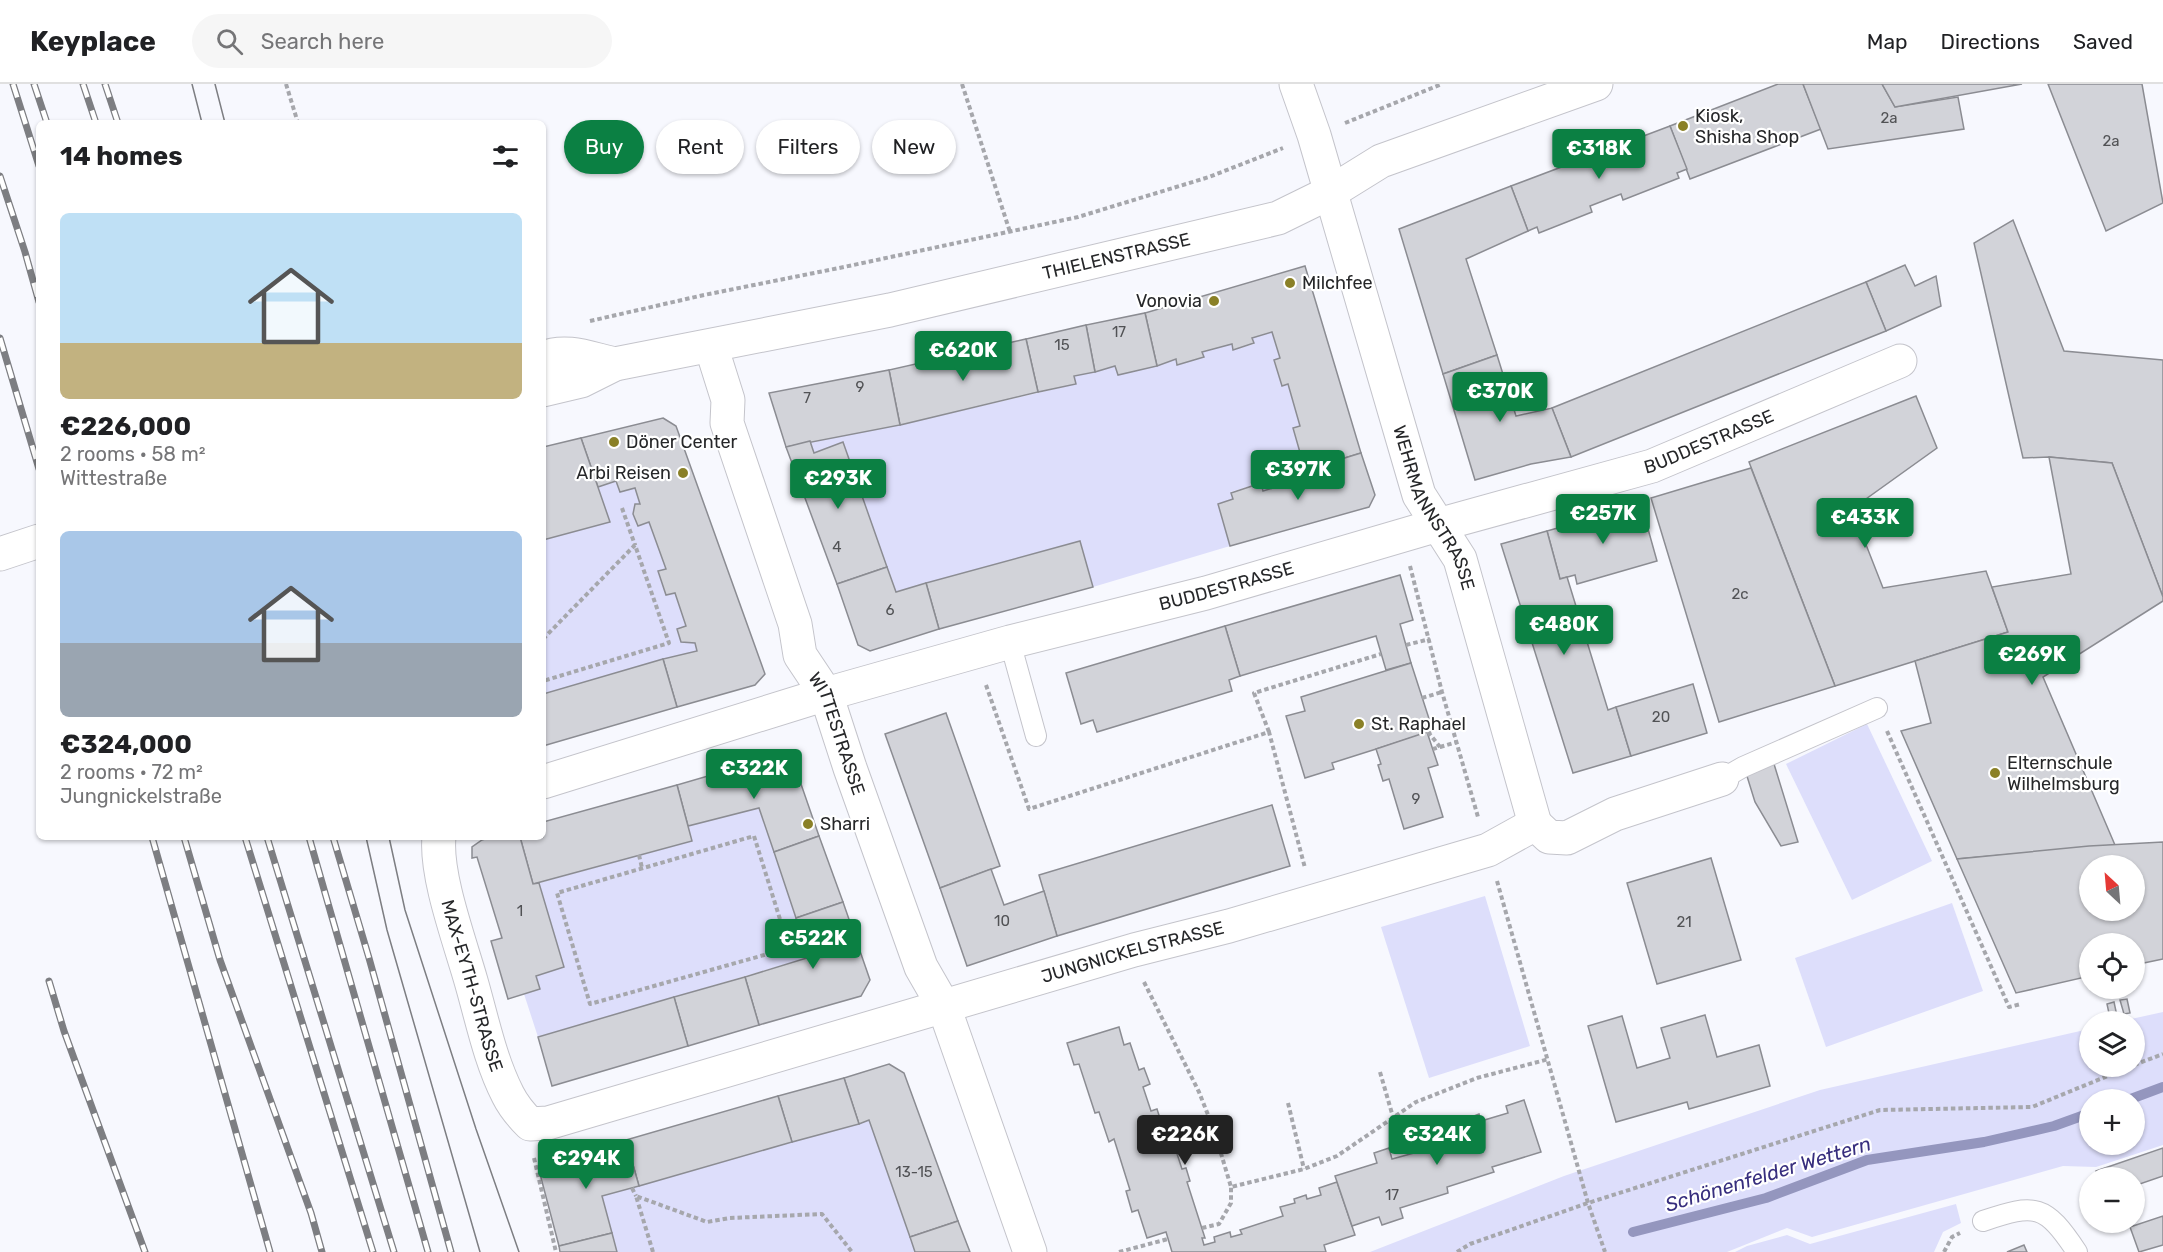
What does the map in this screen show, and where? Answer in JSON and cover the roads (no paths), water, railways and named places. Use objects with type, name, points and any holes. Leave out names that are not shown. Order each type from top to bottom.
[{"type":"street","name":"WEHRMANNSTRASSE","points":[[1296,84],[1314,135],[1419,495],[1460,559],[1535,824]]},
{"type":"street","name":"THIELENSTRASSE","points":[[546,389],[580,381],[615,364],[890,310],[1278,218],[1331,192],[1381,161],[1596,84]]},
{"type":"street","name":"WITTESTRASSE","points":[[711,346],[728,400],[727,423],[795,624],[800,655],[826,694],[921,967],[944,1007],[1030,1252]]},
{"type":"street","name":"THIELENSTRASSE","points":[[546,357],[558,353],[573,354],[615,364]]},
{"type":"street","name":"BUDDESTRASSE","points":[[546,781],[826,694],[1010,642],[1206,593],[1438,525],[1652,466],[1900,361]]},
{"type":"street","points":[[0,554],[36,542]]},
{"type":"street","points":[[1535,824],[1549,837],[1567,838],[1615,814],[1722,779]]},
{"type":"street","name":"JUNGNICKELSTRASSE","points":[[530,1124],[548,1123],[1134,950],[1229,926],[1488,850],[1535,824]]},
{"type":"street","name":"MAX-EYTH-STRASSE","points":[[439,840],[438,849],[446,894],[492,1053],[507,1094],[517,1111],[530,1124]]},
{"type":"lane","points":[[1010,642],[1036,736]]},
{"type":"lane","points":[[1722,779],[1743,767],[1877,708]]},
{"type":"lane","points":[[1983,1221],[2016,1210],[2040,1212],[2059,1226],[2077,1252]]},
{"type":"waterway","name":"Schönenfelder Wettern","points":[[2145,1094],[2163,1087]]},
{"type":"waterway","name":"Schönenfelder Wettern","points":[[1633,1232],[1766,1198],[1867,1160],[1984,1142],[2054,1126],[2079,1117]]},
{"type":"tram line","points":[[192,84],[201,120]]},
{"type":"tram line","points":[[215,84],[224,120]]},
{"type":"tram line","points":[[367,840],[387,930],[480,1252]]},
{"type":"tram line","points":[[390,840],[405,910],[476,1129],[519,1252]]},
{"type":"railway","points":[[13,84],[36,157]]},
{"type":"railway","points":[[34,84],[46,120]]},
{"type":"railway","points":[[83,84],[95,120]]},
{"type":"railway","points":[[105,84],[117,120]]},
{"type":"railway","points":[[0,176],[36,291]]},
{"type":"railway","points":[[0,338],[36,459]]},
{"type":"railway","points":[[153,840],[270,1252]]},
{"type":"railway","points":[[185,840],[220,960],[311,1213],[322,1252]]},
{"type":"railway","points":[[246,840],[373,1252]]},
{"type":"railway","points":[[268,840],[394,1252]]},
{"type":"railway","points":[[310,840],[428,1252]]},
{"type":"railway","points":[[334,840],[451,1252]]},
{"type":"railway","points":[[49,981],[64,1031],[145,1252]]},
{"type":"place","name":"Kiosk, Shisha Shop","points":[[1683,126]]},
{"type":"place","name":"Milchfee","points":[[1290,283]]},
{"type":"place","name":"Vonovia","points":[[1214,301]]},
{"type":"place","name":"Döner Center","points":[[614,442]]},
{"type":"place","name":"Arbi Reisen","points":[[683,473]]},
{"type":"place","name":"St. Raphael","points":[[1359,724]]},
{"type":"place","name":"Elternschule Wilhelmsburg","points":[[1995,773]]},
{"type":"place","name":"Sharri","points":[[808,824]]}]
